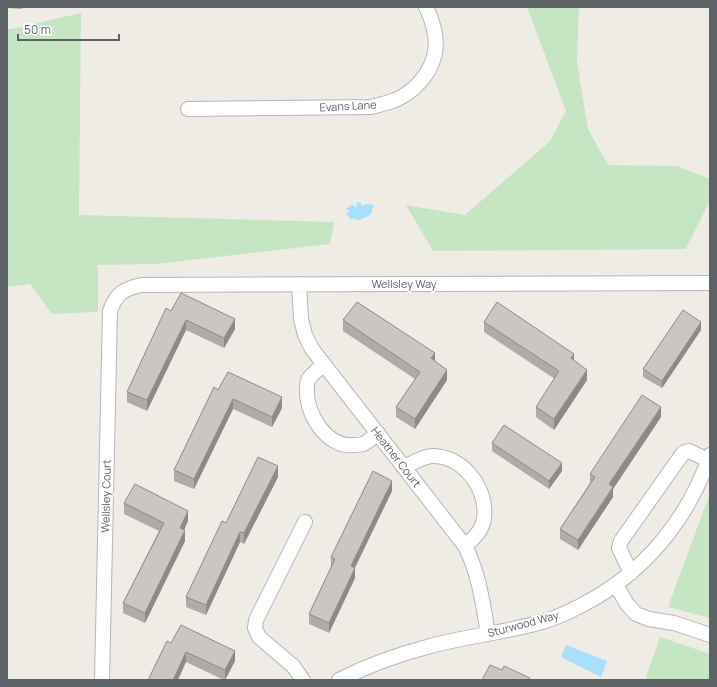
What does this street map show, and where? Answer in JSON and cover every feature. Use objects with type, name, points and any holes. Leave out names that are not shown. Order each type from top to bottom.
[{"type":"street","name":"Evans Lane","points":[[188,109],[371,107],[394,101],[415,88],[427,74],[432,63],[435,53],[435,30],[426,7]]},
{"type":"street","name":"Wellsley Way","points":[[110,311],[120,293],[129,288],[140,285],[710,283]]},
{"type":"street","name":"Heather Court","points":[[299,284],[301,319],[305,335],[312,349],[466,546],[479,581],[488,634]]},
{"type":"street","name":"Wellsley Court","points":[[102,680],[110,311]]},
{"type":"street","points":[[324,364],[308,380],[306,395],[313,417],[319,427],[337,442],[349,446],[362,444],[378,433]]},
{"type":"street","points":[[631,573],[619,548],[621,541],[682,453],[689,451],[709,457]]},
{"type":"street","points":[[404,467],[419,459],[432,456],[445,458],[455,462],[465,469],[474,479],[481,491],[484,504],[484,518],[482,527],[476,537],[466,546]]},
{"type":"street","name":"Sturwood Way","points":[[339,680],[398,655],[428,646],[518,628],[544,621],[569,612],[593,600],[631,573],[662,543],[678,521],[694,494],[709,457]]},
{"type":"street","points":[[303,680],[293,666],[259,637],[255,628],[256,620],[305,522]]},
{"type":"street","points":[[616,585],[627,604],[636,614],[649,619],[674,623],[710,635]]},
{"type":"green space","points":[[527,7],[579,7],[577,62],[588,129],[608,165],[677,166],[710,179],[710,201],[686,249],[433,251],[406,205],[465,215],[550,141],[566,111]]},
{"type":"green space","points":[[81,13],[79,215],[334,222],[330,244],[156,264],[98,265],[98,312],[52,314],[30,284],[7,287],[7,29]]},
{"type":"green space","points":[[710,493],[710,618],[668,607]]},
{"type":"green space","points":[[660,637],[710,654],[710,680],[645,680]]},
{"type":"water","points":[[356,203],[361,203],[361,206],[372,204],[374,207],[372,208],[372,213],[360,220],[354,218],[351,220],[346,213],[350,211],[346,210],[350,205],[357,207]]},
{"type":"water","points":[[566,645],[607,661],[601,677],[561,657]]},
{"type":"building","points":[[181,293],[235,319],[224,338],[186,320],[147,400],[127,392],[166,308],[171,311]]},
{"type":"building","points":[[357,302],[435,353],[431,358],[447,370],[415,419],[396,407],[420,372],[343,320]]},
{"type":"building","points":[[497,302],[574,354],[571,358],[587,370],[554,419],[536,407],[559,371],[484,322]]},
{"type":"building","points":[[683,310],[701,322],[662,381],[643,369]]},
{"type":"building","points":[[228,372],[282,397],[272,417],[233,399],[194,479],[174,470],[214,387],[218,390]]},
{"type":"building","points":[[642,395],[661,407],[609,484],[613,487],[578,540],[560,529],[595,477],[590,474]]},
{"type":"building","points":[[504,425],[562,463],[549,481],[492,443]]},
{"type":"building","points":[[258,457],[278,466],[244,533],[240,532],[206,605],[186,597],[222,521],[226,523]]},
{"type":"building","points":[[373,471],[392,481],[351,566],[355,568],[329,623],[309,614],[335,559],[331,557]]},
{"type":"building","points":[[135,484],[188,511],[180,528],[185,530],[145,613],[123,603],[164,523],[124,503]]},
{"type":"building","points":[[181,625],[235,651],[225,670],[186,652],[173,680],[148,680],[167,641],[171,643]]},
{"type":"building","points":[[490,665],[502,670],[504,666],[530,678],[529,680],[482,680]]}]
